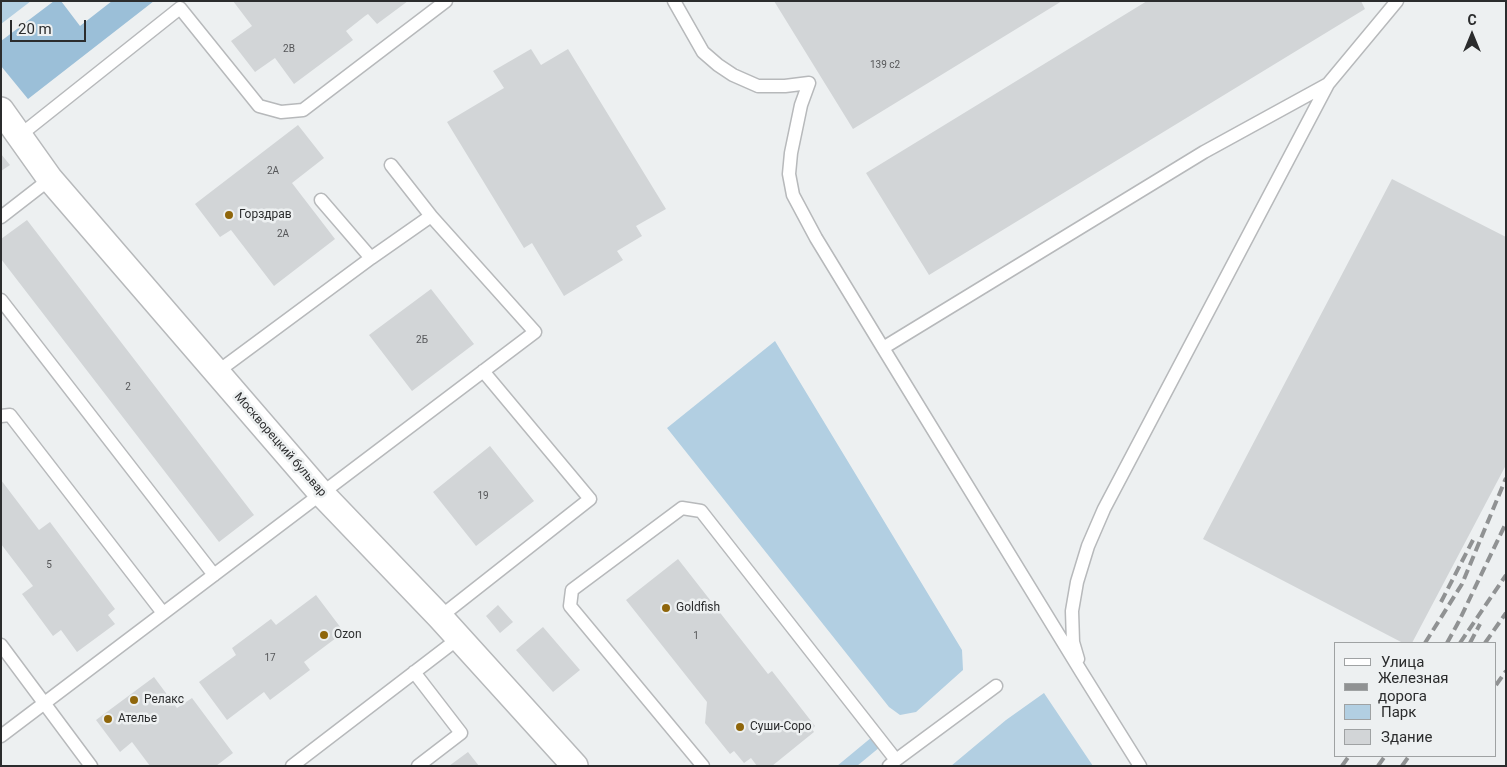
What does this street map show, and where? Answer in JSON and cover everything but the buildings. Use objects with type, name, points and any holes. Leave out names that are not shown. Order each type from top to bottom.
[{"type":"street","name":"Москворецкий бульвар","points":[[1,110],[50,179],[321,493],[440,617],[573,765]]},
{"type":"lane","points":[[19,136],[185,5],[260,106],[282,112],[303,110],[446,1]]},
{"type":"lane","points":[[674,1],[703,52],[733,75],[758,86],[785,86],[810,83],[801,105],[791,153],[789,174],[793,195],[816,238],[1140,766]]},
{"type":"lane","points":[[1082,673],[1073,642],[1072,611],[1076,582],[1088,546],[1104,509],[1328,84],[1397,1]]},
{"type":"lane","points":[[883,348],[1204,152],[1328,84]]},
{"type":"lane","points":[[1,736],[535,332],[431,216],[391,165]]},
{"type":"lane","points":[[1,217],[50,179]]},
{"type":"lane","points":[[321,200],[371,258]]},
{"type":"lane","points":[[217,372],[431,216]]},
{"type":"lane","points":[[1,300],[214,575]]},
{"type":"lane","points":[[440,617],[590,499],[483,371]]},
{"type":"lane","points":[[1,416],[10,415],[163,613]]},
{"type":"lane","points":[[703,766],[570,606],[572,590],[682,508],[701,511],[893,763],[996,686]]},
{"type":"lane","points":[[292,766],[459,638]]},
{"type":"lane","points":[[1,645],[91,766]]},
{"type":"lane","points":[[414,672],[461,733],[418,766]]},
{"type":"green space","points":[[1,1],[31,1],[1,24]]},
{"type":"green space","points":[[775,341],[962,650],[963,670],[916,712],[900,715],[889,707],[667,428]]},
{"type":"green space","points":[[1044,693],[1093,766],[951,766],[1006,720]]},
{"type":"green space","points":[[872,737],[880,747],[857,766],[837,766]]},
{"type":"shaded area","points":[[54,1],[61,1],[80,26],[112,1],[154,1],[28,99],[1,66],[1,41]]},
{"type":"railway","points":[[1426,642],[1462,584],[1506,478]]},
{"type":"railway","points":[[1448,642],[1506,523]]},
{"type":"railway","points":[[1441,602],[1473,540]]},
{"type":"railway","points":[[1461,642],[1506,575]]},
{"type":"railway","points":[[1486,642],[1506,613]]},
{"type":"railway","points":[[1471,642],[1480,624]]},
{"type":"railway","points":[[1497,684],[1506,671]]},
{"type":"railway","points":[[1342,766],[1348,757]]},
{"type":"railway","points":[[1378,766],[1384,757]]},
{"type":"railway","points":[[1402,766],[1408,757]]},
{"type":"place","name":"Горздрав","points":[[229,215]]},
{"type":"place","name":"Goldfish","points":[[666,608]]},
{"type":"place","name":"Ozon","points":[[324,635]]},
{"type":"place","name":"Релакс","points":[[134,700]]},
{"type":"place","name":"Ателье","points":[[108,719]]},
{"type":"place","name":"Суши-Соро","points":[[740,727]]}]
